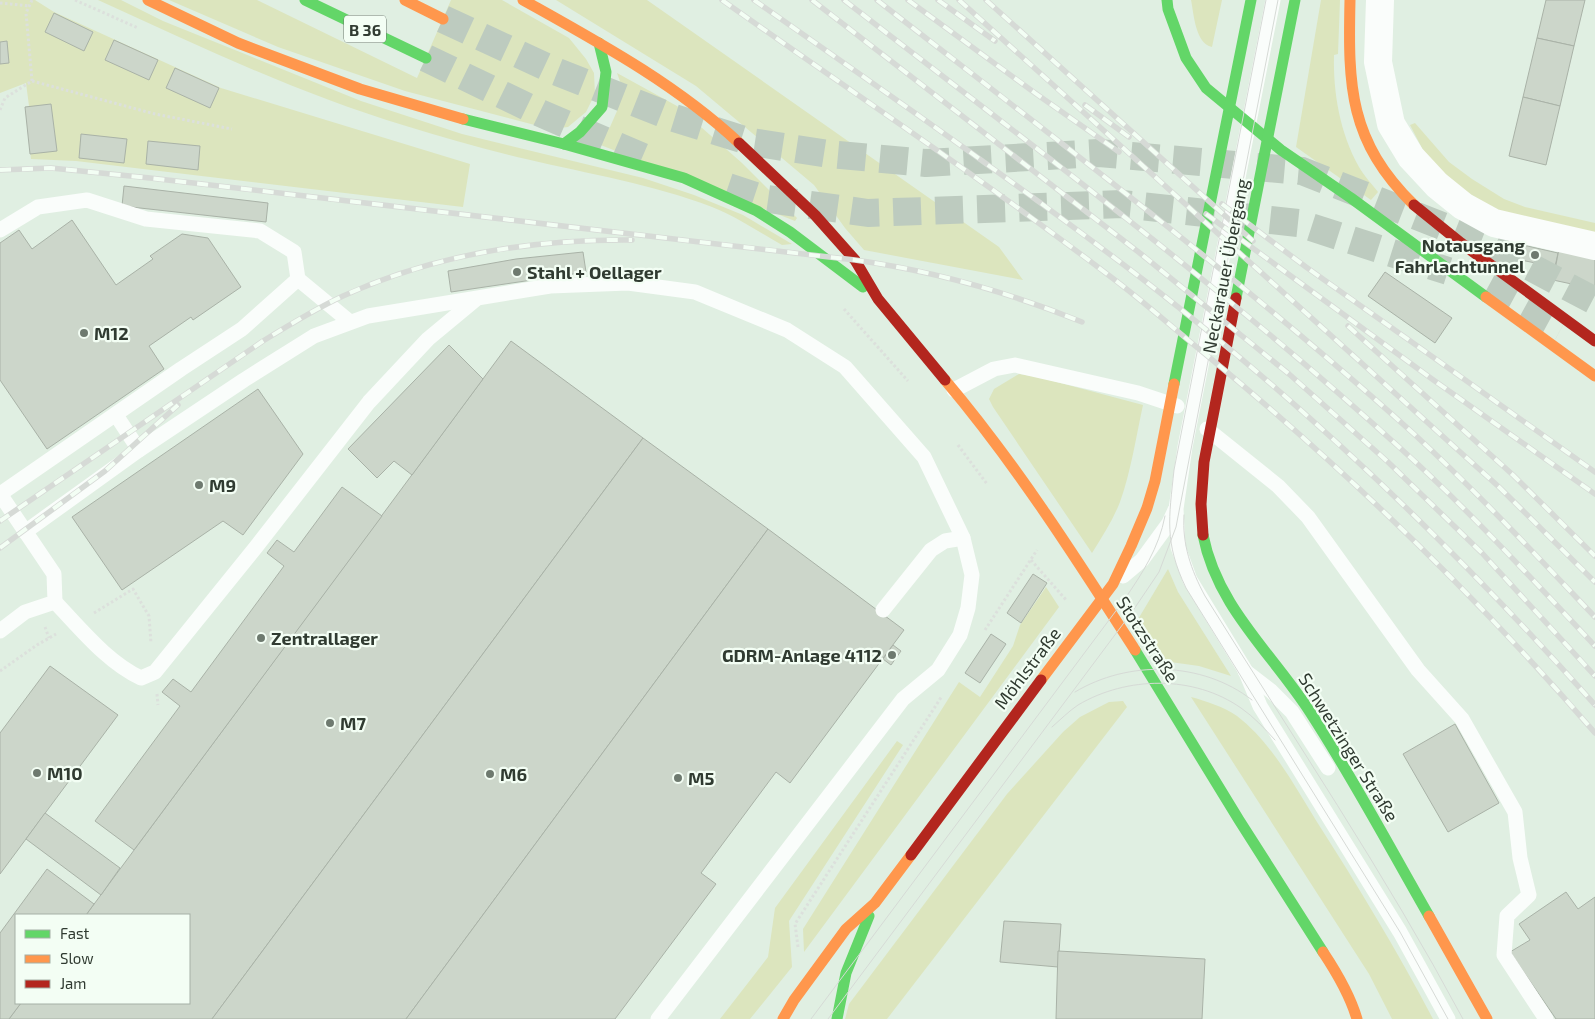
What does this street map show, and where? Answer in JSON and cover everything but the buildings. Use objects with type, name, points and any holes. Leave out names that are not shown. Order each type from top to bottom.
[{"type":"main road","points":[[148,0],[238,43],[360,89],[469,122],[564,144],[684,178],[757,211],[790,232],[878,299]]},
{"type":"main road","name":"B 36","points":[[305,0],[426,58]]},
{"type":"main road","name":"B 36","points":[[405,0],[443,19]]},
{"type":"main road","points":[[524,0],[650,74],[718,124],[815,215],[855,260],[878,299]]},
{"type":"main road","points":[[1167,0],[1170,16],[1186,58],[1206,88],[1281,150],[1351,198],[1595,376]]},
{"type":"main road","name":"Neckarauer Übergang","points":[[1165,433],[1251,0]]},
{"type":"main road","name":"Neckarauer Übergang","points":[[1204,462],[1295,0]]},
{"type":"main road","points":[[1350,0],[1351,84],[1354,106],[1360,126],[1384,170],[1407,200],[1439,227],[1595,341]]},
{"type":"main road","points":[[564,144],[580,132],[602,107],[606,72],[599,43]]},
{"type":"main road","name":"Stotzstraße","points":[[878,299],[954,390],[1045,514],[1135,649],[1240,820],[1336,970],[1357,1019]]},
{"type":"main road","name":"Möhlstraße","points":[[783,1019],[794,1000],[846,929],[875,903],[1113,584],[1134,542],[1147,510],[1165,433]]},
{"type":"main road","name":"Schwetzinger Straße","points":[[1204,462],[1200,486],[1200,510],[1203,536],[1214,573],[1230,604],[1248,630],[1309,709],[1487,1019]]},
{"type":"main road","name":"Möhlstraße","points":[[837,1019],[846,973],[852,954],[875,903]]},
{"type":"street","points":[[1380,0],[1378,62],[1391,124],[1411,157],[1437,185],[1463,206],[1494,223],[1595,246]]},
{"type":"lane","points":[[1273,0],[1185,447],[1176,509],[1178,547],[1190,580],[1245,670],[1260,706],[1400,932],[1448,1019]]},
{"type":"lane","points":[[0,230],[38,207],[87,200],[146,219],[260,231],[294,252],[298,279],[350,322]]},
{"type":"lane","points":[[298,279],[242,330],[0,494],[54,574],[55,602],[97,645],[126,671],[141,678],[155,672],[256,547],[369,402],[428,338],[475,300]]},
{"type":"lane","points":[[25,532],[139,450],[244,380],[314,336],[368,316],[475,300],[550,286],[628,283],[695,292],[786,330],[845,367],[924,457],[963,538],[972,575],[968,608],[960,635],[938,670],[903,699],[658,1019]]},
{"type":"lane","points":[[954,390],[994,369],[1016,365],[1138,393],[1178,406],[1278,486],[1308,517],[1418,670],[1462,719],[1515,812],[1520,858],[1529,895],[1507,916],[1504,955],[1546,1019]]},
{"type":"lane","points":[[116,415],[139,450]]},
{"type":"lane","points":[[1113,584],[1142,560],[1169,523],[1176,509]]},
{"type":"lane","points":[[884,610],[931,550],[945,541],[963,538]]},
{"type":"lane","points":[[0,631],[25,612],[55,602]]},
{"type":"lane","points":[[1245,670],[1271,691],[1292,712],[1367,830],[1411,885]]},
{"type":"path","points":[[32,0],[26,13],[32,81]]},
{"type":"path","points":[[0,3],[29,6]]},
{"type":"path","points":[[0,110],[5,98],[32,81],[155,114],[232,129]]},
{"type":"path","points":[[842,307],[912,386]]},
{"type":"path","points":[[954,440],[990,487]]},
{"type":"path","points":[[982,634],[1038,550],[1032,542]]},
{"type":"path","points":[[1031,560],[1068,603]]},
{"type":"path","points":[[798,951],[796,924],[944,692]]},
{"type":"green space","points":[[0,0],[35,0],[54,12],[221,88],[470,164],[463,207],[76,161],[31,159],[25,107],[29,106],[26,83],[0,93]]},
{"type":"green space","points":[[98,0],[121,0],[163,21],[361,101],[462,134],[643,178],[694,195],[743,215],[792,244],[782,245],[721,211],[689,199],[620,180],[496,152],[366,113],[250,68]]},
{"type":"green space","points":[[169,0],[257,0],[417,78],[451,0],[502,0],[569,38],[586,59],[594,73],[595,94],[586,112],[568,127],[550,129],[405,91],[278,47]]},
{"type":"green space","points":[[556,0],[647,0],[999,247],[1023,280],[864,250],[845,228],[814,185],[696,86]]},
{"type":"green space","points":[[1191,0],[1222,0],[1212,47],[1202,40],[1199,34],[1194,20]]},
{"type":"green space","points":[[1321,0],[1340,0],[1338,54],[1334,55],[1336,98],[1342,127],[1352,154],[1361,170],[1378,192],[1371,200],[1296,147]]},
{"type":"green space","points":[[617,73],[677,106],[742,163],[797,218],[795,221],[593,142],[610,127],[617,111],[622,87]]},
{"type":"green space","points":[[1415,123],[1449,162],[1504,199],[1525,207],[1595,223],[1595,234],[1499,212],[1435,173],[1410,125]]},
{"type":"green space","points":[[1019,374],[1038,377],[1143,405],[1120,502],[1111,522],[1092,553],[989,399],[994,389]]},
{"type":"green space","points":[[1168,569],[1178,592],[1231,676],[1199,666],[1163,661],[1137,621]]},
{"type":"green space","points":[[1046,587],[1059,607],[804,952],[803,929],[959,682],[980,697],[1013,646],[1020,625]]},
{"type":"green space","points":[[1191,697],[1215,705],[1237,716],[1250,727],[1272,752],[1291,779],[1362,895],[1433,1019],[1392,1019],[1369,974]]},
{"type":"green space","points":[[1123,701],[1127,707],[887,1019],[845,1019],[849,1004],[1007,794],[1063,732],[1080,717],[1109,702]]},
{"type":"green space","points":[[897,741],[903,745],[789,921],[792,967],[750,1019],[720,1019],[768,957],[775,908]]},
{"type":"tunnel","points":[[443,19],[555,71],[674,118],[751,142],[829,154],[926,163],[1099,153],[1302,171],[1483,242],[1595,301]]},
{"type":"tunnel","points":[[426,58],[540,113],[645,158]]},
{"type":"tunnel","points":[[728,187],[761,198],[868,213],[1122,204],[1298,223],[1448,271]]},
{"type":"tunnel","points":[[1488,287],[1562,327]]},
{"type":"tram line","points":[[1266,0],[1174,470],[1170,516],[1171,543],[1174,557],[1186,588],[1400,932],[1448,1019]]},
{"type":"tram line","points":[[828,1019],[1132,612],[1159,572],[1176,527],[1278,0]]},
{"type":"tram line","points":[[1184,515],[1184,536],[1188,557],[1205,596],[1370,858],[1463,1019]]},
{"type":"tram line","points":[[811,1019],[1124,600],[1154,550],[1165,516]]},
{"type":"tram line","points":[[1075,692],[1118,674],[1141,670],[1165,669],[1211,678],[1232,687],[1252,700]]},
{"type":"tram line","points":[[1052,727],[1078,705],[1097,695],[1118,689],[1160,683],[1182,685],[1223,697],[1250,715],[1275,740]]},
{"type":"railway","points":[[722,0],[966,171],[1135,295],[1308,442],[1408,535],[1504,632],[1595,733]]},
{"type":"railway","points":[[754,0],[951,138],[1097,245],[1206,329],[1380,482],[1490,592],[1595,705]]},
{"type":"railway","points":[[812,0],[1141,254],[1289,374],[1388,462],[1482,553],[1595,676]]},
{"type":"railway","points":[[844,0],[1126,218],[1332,388],[1450,495],[1595,646]]},
{"type":"railway","points":[[877,0],[1217,266],[1349,377],[1461,478],[1595,617]]},
{"type":"railway","points":[[908,0],[1119,152]]},
{"type":"railway","points":[[938,0],[995,41]]},
{"type":"railway","points":[[959,0],[1499,487],[1595,582]]},
{"type":"railway","points":[[986,0],[1253,241]]},
{"type":"railway","points":[[1085,105],[1129,137]]},
{"type":"railway","points":[[0,170],[51,168],[150,178],[855,260],[913,270],[970,284],[1026,301],[1082,322]]},
{"type":"railway","points":[[1222,204],[1306,267],[1595,472]]},
{"type":"railway","points":[[1206,214],[1432,379],[1595,494]]},
{"type":"railway","points":[[0,521],[263,341],[343,296],[412,270],[484,252],[521,246],[595,240],[632,240]]},
{"type":"railway","points":[[1348,326],[1513,475],[1595,556]]},
{"type":"railway","points":[[0,548],[105,471],[178,405]]},
{"type":"traffic: fast","points":[[305,0],[426,58]]},
{"type":"traffic: fast","points":[[1167,0],[1168,9],[1186,58],[1206,88],[1281,150],[1351,198],[1486,297]]},
{"type":"traffic: fast","points":[[1174,384],[1251,0]]},
{"type":"traffic: fast","points":[[1236,298],[1295,0]]},
{"type":"traffic: fast","points":[[564,144],[580,132],[602,107],[606,72],[599,43]]},
{"type":"traffic: fast","points":[[463,119],[564,144],[684,178],[757,211],[790,232],[863,287]]},
{"type":"traffic: fast","points":[[1203,535],[1210,561],[1220,585],[1233,607],[1295,690],[1326,737],[1429,916]]},
{"type":"traffic: fast","points":[[1135,650],[1239,820],[1323,952]]},
{"type":"traffic: fast","points":[[837,1019],[846,973],[869,916]]},
{"type":"traffic: slow","points":[[148,0],[238,43],[360,89],[463,119]]},
{"type":"traffic: slow","points":[[405,0],[443,19]]},
{"type":"traffic: slow","points":[[523,0],[636,65],[689,102],[739,143]]},
{"type":"traffic: slow","points":[[1350,0],[1350,60],[1352,86],[1357,111],[1365,135],[1376,158],[1414,205]]},
{"type":"traffic: slow","points":[[1486,297],[1595,376]]},
{"type":"traffic: slow","points":[[945,380],[1021,478],[1068,546],[1135,650]]},
{"type":"traffic: slow","points":[[1041,680],[1113,584],[1131,546],[1147,508],[1155,481],[1174,384]]},
{"type":"traffic: slow","points":[[783,1019],[794,1000],[846,929],[875,903],[911,855]]},
{"type":"traffic: slow","points":[[1429,916],[1487,1019]]},
{"type":"traffic: slow","points":[[1323,952],[1343,984],[1357,1019]]},
{"type":"traffic: jam","points":[[739,143],[815,215],[855,260],[878,299],[945,380]]},
{"type":"traffic: jam","points":[[1414,205],[1461,243],[1595,341]]},
{"type":"traffic: jam","points":[[1203,535],[1201,504],[1204,462],[1236,298]]},
{"type":"traffic: jam","points":[[911,855],[1041,680]]},
{"type":"place","name":"Notausgang Fahrlachtunnel","points":[[1535,255]]},
{"type":"place","name":"Stahl + Oellager","points":[[517,272]]},
{"type":"place","name":"M12","points":[[84,333]]},
{"type":"place","name":"M9","points":[[199,485]]},
{"type":"place","name":"Zentrallager","points":[[261,638]]},
{"type":"place","name":"GDRM-Anlage 4112","points":[[892,655]]},
{"type":"place","name":"M7","points":[[330,723]]},
{"type":"place","name":"M10","points":[[37,773]]},
{"type":"place","name":"M6","points":[[490,774]]},
{"type":"place","name":"M5","points":[[678,778]]}]
